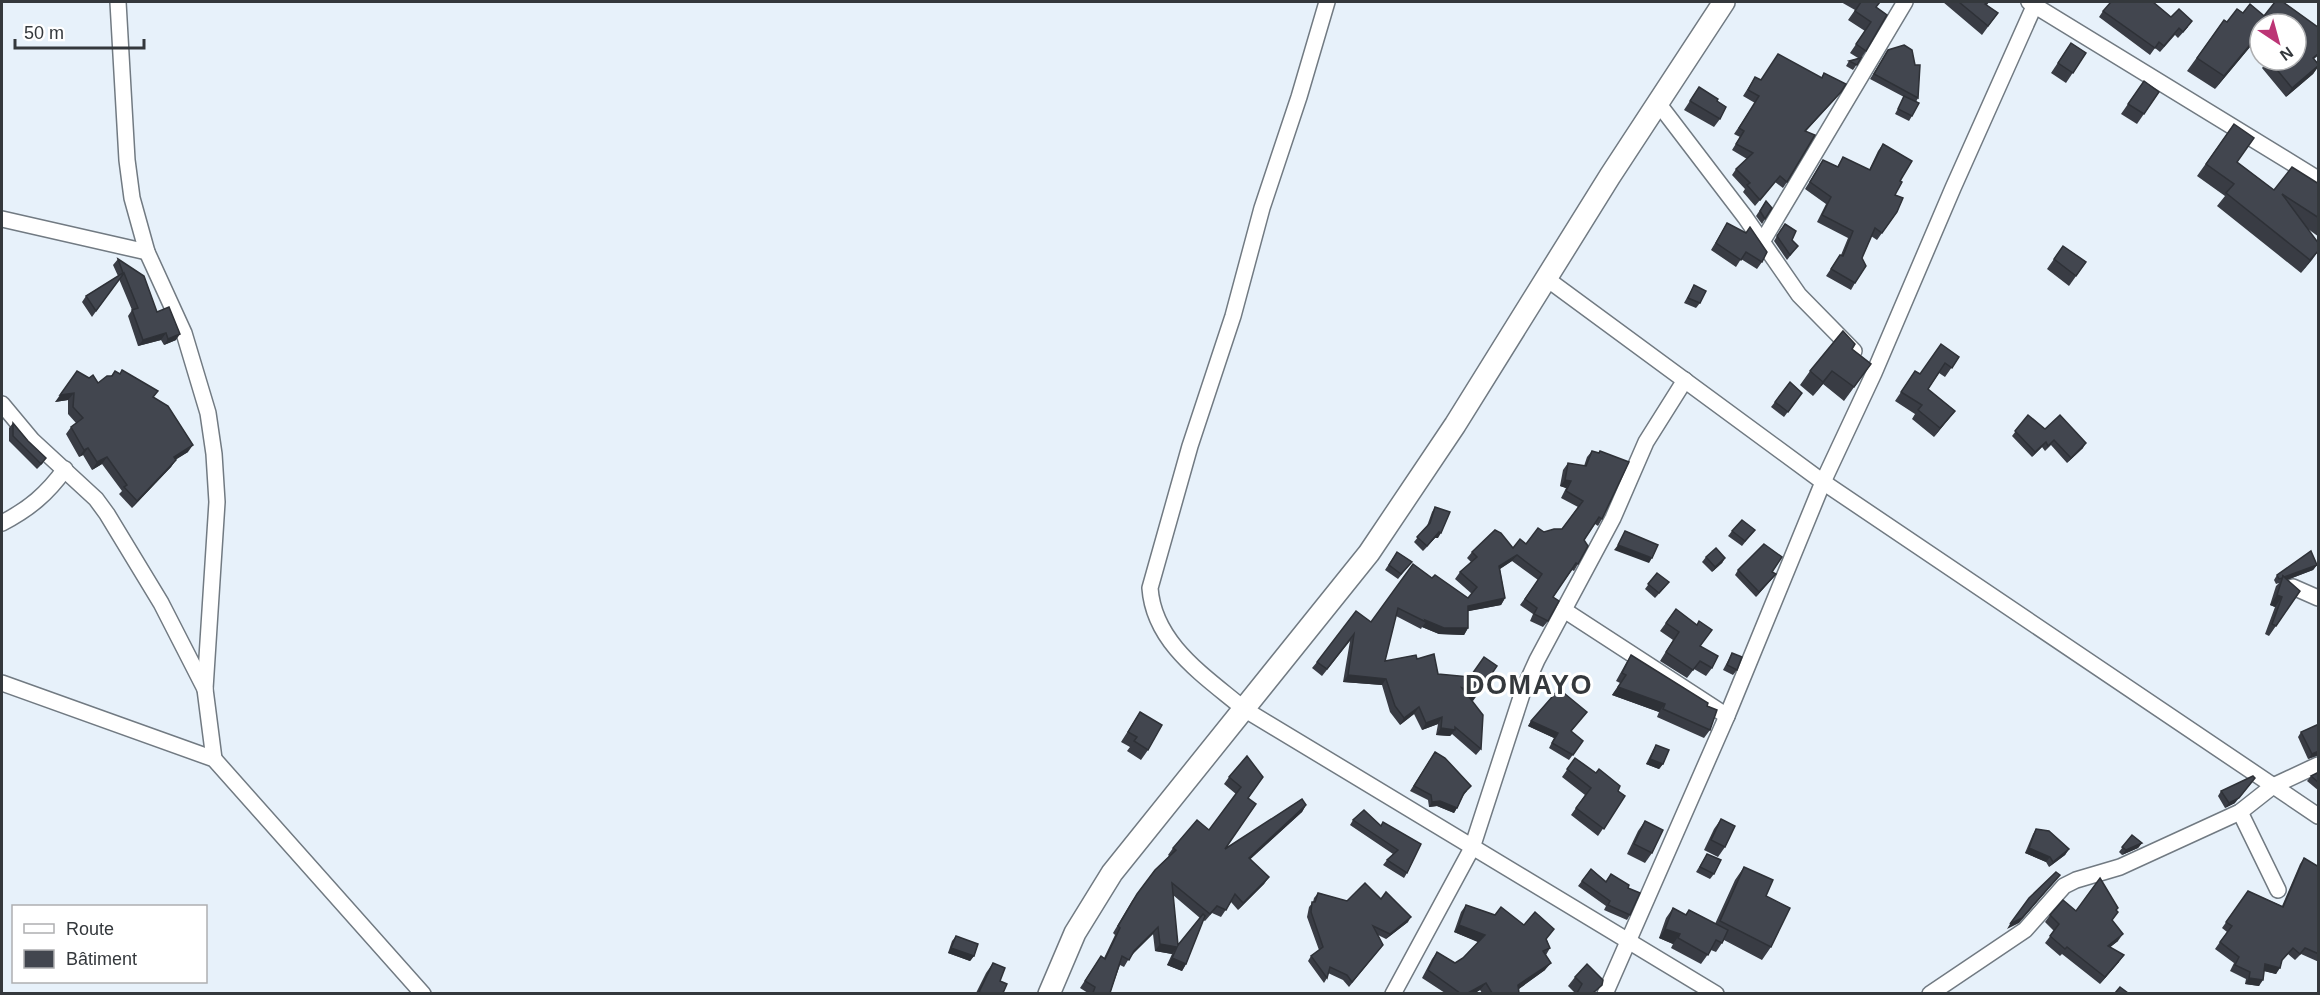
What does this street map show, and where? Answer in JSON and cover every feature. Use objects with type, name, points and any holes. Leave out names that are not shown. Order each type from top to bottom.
[{"type":"main road","points":[[1048,993],[1075,933],[1112,873],[1369,553],[1455,425],[1610,176],[1724,2]]},
{"type":"street","points":[[118,2],[127,160],[132,198],[147,252],[184,333],[208,413],[214,454],[217,502],[204,689],[214,759]]},
{"type":"street","points":[[1327,2],[1299,97],[1262,208],[1233,316],[1190,446],[1150,588],[1156,617],[1166,636],[1184,657],[1244,710],[1716,993]]},
{"type":"street","points":[[1762,242],[1905,2]]},
{"type":"street","points":[[1605,993],[1727,716],[1823,482],[1874,373],[2034,3],[2319,179]]},
{"type":"street","points":[[1658,103],[1799,295],[1874,373]]},
{"type":"street","points":[[2,219],[147,252]]},
{"type":"street","points":[[1546,279],[1823,482],[2319,816]]},
{"type":"street","points":[[1393,993],[1472,848],[1523,691],[1537,660],[1613,518],[1646,442],[1685,380]]},
{"type":"street","points":[[2,404],[32,440],[96,499],[107,514],[161,603],[204,689]]},
{"type":"street","points":[[2,524],[49,492],[65,469]]},
{"type":"street","points":[[2293,587],[2319,598]]},
{"type":"street","points":[[1564,610],[1727,716]]},
{"type":"street","points":[[2,683],[214,759],[423,993]]},
{"type":"street","points":[[1930,993],[2019,935],[2064,886],[2076,880],[2120,867],[2240,812],[2273,786],[2319,765]]},
{"type":"street","points":[[2240,812],[2278,890]]},
{"type":"building","points":[[1861,2],[1880,2],[1876,7],[1887,15],[1866,51],[1856,44],[1871,22],[1855,11]]},
{"type":"building","points":[[1959,2],[1988,2],[1985,4],[1998,13],[1988,26]]},
{"type":"building","points":[[2111,2],[2153,2],[2171,17],[2179,9],[2192,21],[2183,32],[2179,28],[2164,46],[2159,42],[2155,48],[2103,11]]},
{"type":"building","points":[[2275,2],[2283,2],[2297,12],[2267,12]]},
{"type":"building","points":[[2250,4],[2259,12],[2248,12],[2248,47],[2224,76],[2197,58],[2224,20],[2227,22],[2237,9],[2243,13]]},
{"type":"building","points":[[2308,20],[2319,28],[2319,53],[2313,58],[2319,65],[2292,88],[2279,72],[2308,72]]},
{"type":"building","points":[[2071,43],[2086,53],[2073,73],[2058,63]]},
{"type":"building","points":[[1904,45],[1912,50],[1915,65],[1920,65],[1918,98],[1874,74],[1888,50]]},
{"type":"building","points":[[1778,54],[1822,78],[1824,73],[1846,84],[1805,131],[1815,135],[1787,182],[1780,176],[1760,200],[1747,185],[1750,183],[1736,169],[1753,153],[1736,144],[1744,131],[1739,128],[1759,96],[1748,90],[1755,77],[1761,80]]},
{"type":"building","points":[[1861,58],[1857,65],[1849,61]]},
{"type":"building","points":[[2144,81],[2159,92],[2144,114],[2128,104]]},
{"type":"building","points":[[1699,87],[1726,107],[1720,119],[1690,101]]},
{"type":"building","points":[[1904,96],[1919,103],[1912,116],[1898,109]]},
{"type":"building","points":[[2234,124],[2254,138],[2237,162],[2274,190],[2292,167],[2319,184],[2319,218],[2282,194],[2319,244],[2319,250],[2310,260],[2226,193],[2234,184],[2206,164]]},
{"type":"building","points":[[1883,144],[1912,161],[1895,195],[1903,198],[1897,212],[1882,233],[1875,228],[1862,258],[1866,266],[1855,283],[1831,269],[1840,255],[1843,256],[1853,231],[1822,215],[1831,197],[1810,182],[1823,160],[1838,167],[1843,157],[1870,170]]},
{"type":"building","points":[[1766,201],[1772,208],[1765,219],[1760,211]]},
{"type":"building","points":[[1727,223],[1746,233],[1750,227],[1767,252],[1762,262],[1746,252],[1741,260],[1716,243]]},
{"type":"building","points":[[1785,224],[1796,231],[1792,240],[1798,246],[1790,255],[1777,236]]},
{"type":"building","points":[[2063,246],[2086,262],[2076,276],[2054,259]]},
{"type":"building","points":[[118,259],[144,276],[157,312],[169,307],[180,334],[168,339],[166,333],[143,340],[132,310],[138,308],[124,273],[96,311],[86,296],[123,273]]},
{"type":"building","points":[[1694,285],[1706,291],[1700,303],[1688,298]]},
{"type":"building","points":[[1843,331],[1855,344],[1852,349],[1871,364],[1854,387],[1832,371],[1823,382],[1810,371]]},
{"type":"building","points":[[1941,344],[1959,357],[1952,368],[1945,363],[1928,389],[1955,411],[1940,428],[1918,410],[1922,405],[1901,392],[1915,371],[1920,374]]},
{"type":"building","points":[[122,370],[158,391],[153,397],[168,406],[193,445],[174,457],[176,460],[137,501],[124,487],[127,485],[107,457],[97,462],[88,448],[84,450],[71,427],[83,418],[73,407],[74,393],[60,395],[77,371],[89,378],[93,375],[98,383],[107,376],[112,376],[115,371],[120,374]]},
{"type":"building","points":[[1790,382],[1802,393],[1788,412],[1775,402]]},
{"type":"building","points":[[2028,415],[2045,429],[2060,415],[2086,443],[2071,458],[2054,440],[2048,446],[2046,442],[2035,452],[2015,431]]},
{"type":"building","points":[[13,423],[46,458],[41,464],[13,436]]},
{"type":"building","points":[[1592,451],[1599,453],[1600,451],[1629,462],[1602,519],[1599,517],[1584,540],[1588,546],[1578,564],[1576,563],[1553,597],[1559,601],[1548,621],[1534,614],[1537,608],[1525,599],[1542,574],[1517,555],[1499,566],[1505,598],[1468,606],[1468,628],[1444,628],[1398,608],[1385,661],[1416,655],[1417,659],[1434,654],[1438,674],[1470,677],[1484,657],[1497,666],[1478,694],[1462,688],[1483,715],[1481,749],[1455,727],[1455,730],[1441,728],[1442,717],[1426,723],[1419,707],[1404,718],[1395,706],[1386,679],[1348,675],[1354,634],[1327,669],[1317,662],[1356,611],[1371,622],[1413,564],[1432,578],[1435,575],[1468,598],[1477,587],[1460,572],[1477,557],[1472,552],[1495,530],[1501,533],[1513,548],[1520,539],[1526,544],[1538,528],[1544,532],[1562,529],[1583,501],[1566,491],[1571,481],[1565,480],[1568,463],[1586,466]]},
{"type":"building","points":[[1435,507],[1450,512],[1441,533],[1439,532],[1427,546],[1417,537],[1430,523]]},
{"type":"building","points":[[1742,520],[1755,530],[1745,541],[1732,531]]},
{"type":"building","points":[[1625,531],[1658,545],[1652,558],[1618,545]]},
{"type":"building","points":[[1764,544],[1782,557],[1772,572],[1776,574],[1759,592],[1738,570]]},
{"type":"building","points":[[1716,548],[1725,558],[1715,567],[1706,557]]},
{"type":"building","points":[[2311,551],[2317,565],[2279,579],[2277,575]]},
{"type":"building","points":[[1397,552],[1412,562],[1401,574],[1389,565]]},
{"type":"building","points":[[1657,573],[1669,582],[1659,593],[1648,584]]},
{"type":"building","points":[[2283,576],[2300,591],[2276,626],[2272,624],[2282,597],[2277,595]]},
{"type":"building","points":[[1676,609],[1697,625],[1699,621],[1712,630],[1700,646],[1718,656],[1712,668],[1700,661],[1693,670],[1666,652],[1679,632],[1666,623]]},
{"type":"building","points":[[1732,653],[1742,657],[1737,670],[1727,665]]},
{"type":"building","points":[[1631,655],[1708,703],[1707,706],[1717,710],[1710,730],[1663,709],[1665,704],[1618,687],[1626,675],[1622,673]]},
{"type":"building","points":[[1559,689],[1587,712],[1571,731],[1583,741],[1573,755],[1552,743],[1558,733],[1531,721]]},
{"type":"building","points":[[1140,712],[1162,725],[1148,750],[1134,741],[1137,737],[1128,732]]},
{"type":"building","points":[[2319,724],[2319,751],[2312,754],[2301,732]]},
{"type":"building","points":[[1656,745],[1669,750],[1663,764],[1650,759]]},
{"type":"building","points":[[1435,752],[1445,758],[1471,786],[1464,793],[1457,808],[1440,801],[1432,802],[1431,795],[1414,786]]},
{"type":"building","points":[[1247,756],[1263,777],[1248,798],[1256,804],[1225,849],[1302,799],[1306,805],[1249,858],[1269,877],[1243,903],[1235,894],[1226,910],[1217,906],[1210,914],[1172,883],[1178,945],[1203,914],[1205,916],[1186,964],[1172,958],[1177,947],[1160,944],[1158,927],[1134,951],[1129,960],[1122,956],[1110,993],[1093,993],[1095,987],[1085,981],[1101,956],[1105,959],[1120,928],[1118,926],[1137,894],[1155,870],[1176,850],[1173,848],[1197,820],[1209,830],[1241,787],[1229,777]]},
{"type":"building","points":[[1575,758],[1596,773],[1599,769],[1620,786],[1618,791],[1625,796],[1604,829],[1576,808],[1591,788],[1567,769]]},
{"type":"building","points":[[2319,772],[2319,783],[2311,776]]},
{"type":"building","points":[[2253,776],[2255,778],[2239,798],[2229,803],[2221,791]]},
{"type":"building","points":[[1364,810],[1381,826],[1383,822],[1421,844],[1407,873],[1387,860],[1398,850],[1353,820]]},
{"type":"building","points":[[1721,819],[1735,826],[1725,847],[1711,840]]},
{"type":"building","points":[[1645,821],[1663,830],[1652,853],[1634,844]]},
{"type":"building","points":[[2036,829],[2049,831],[2069,849],[2053,862],[2050,857],[2029,848]]},
{"type":"building","points":[[2132,835],[2142,843],[2126,850],[2122,847]]},
{"type":"building","points":[[1707,854],[1721,860],[1714,874],[1700,867]]},
{"type":"building","points":[[2304,858],[2319,867],[2319,954],[2305,948],[2300,954],[2293,948],[2282,960],[2280,968],[2265,964],[2263,980],[2249,978],[2250,972],[2235,965],[2239,957],[2220,942],[2232,926],[2226,922],[2248,891],[2283,907]]},
{"type":"building","points":[[1744,867],[1773,880],[1766,896],[1790,908],[1771,947],[1720,921]]},
{"type":"building","points":[[1591,869],[1606,882],[1611,874],[1629,885],[1628,888],[1640,893],[1630,915],[1608,905],[1610,901],[1582,881]]},
{"type":"building","points":[[2056,872],[2060,875],[2022,918],[2010,924],[2029,898]]},
{"type":"building","points":[[2100,878],[2118,908],[2112,920],[2123,934],[2108,946],[2124,955],[2105,977],[2050,936],[2059,924],[2050,915],[2063,900],[2076,911]]},
{"type":"building","points":[[1365,883],[1381,899],[1386,892],[1411,917],[1390,934],[1373,926],[1383,945],[1352,982],[1347,975],[1330,967],[1327,978],[1311,956],[1323,947],[1311,912],[1312,902],[1315,902],[1318,893],[1347,901]]},
{"type":"building","points":[[1466,905],[1495,915],[1501,907],[1524,925],[1535,912],[1554,929],[1546,939],[1550,948],[1543,951],[1551,963],[1518,985],[1519,993],[1492,993],[1486,983],[1468,993],[1460,993],[1428,970],[1437,952],[1455,963],[1463,958],[1485,935],[1459,925]]},
{"type":"building","points":[[1673,908],[1686,915],[1689,910],[1728,930],[1722,943],[1716,940],[1708,955],[1678,938],[1680,934],[1665,929]]},
{"type":"building","points":[[956,936],[978,944],[974,956],[951,948]]},
{"type":"building","points":[[993,963],[1005,968],[1000,981],[1007,984],[1003,993],[979,992]]},
{"type":"building","points":[[1587,964],[1603,980],[1602,985],[1593,993],[1577,993],[1582,984],[1575,977]]},
{"type":"building","points":[[2120,987],[2128,993],[2115,993]]},
{"type":"district","name":"DOMAYO","points":[[1529,685]]}]
